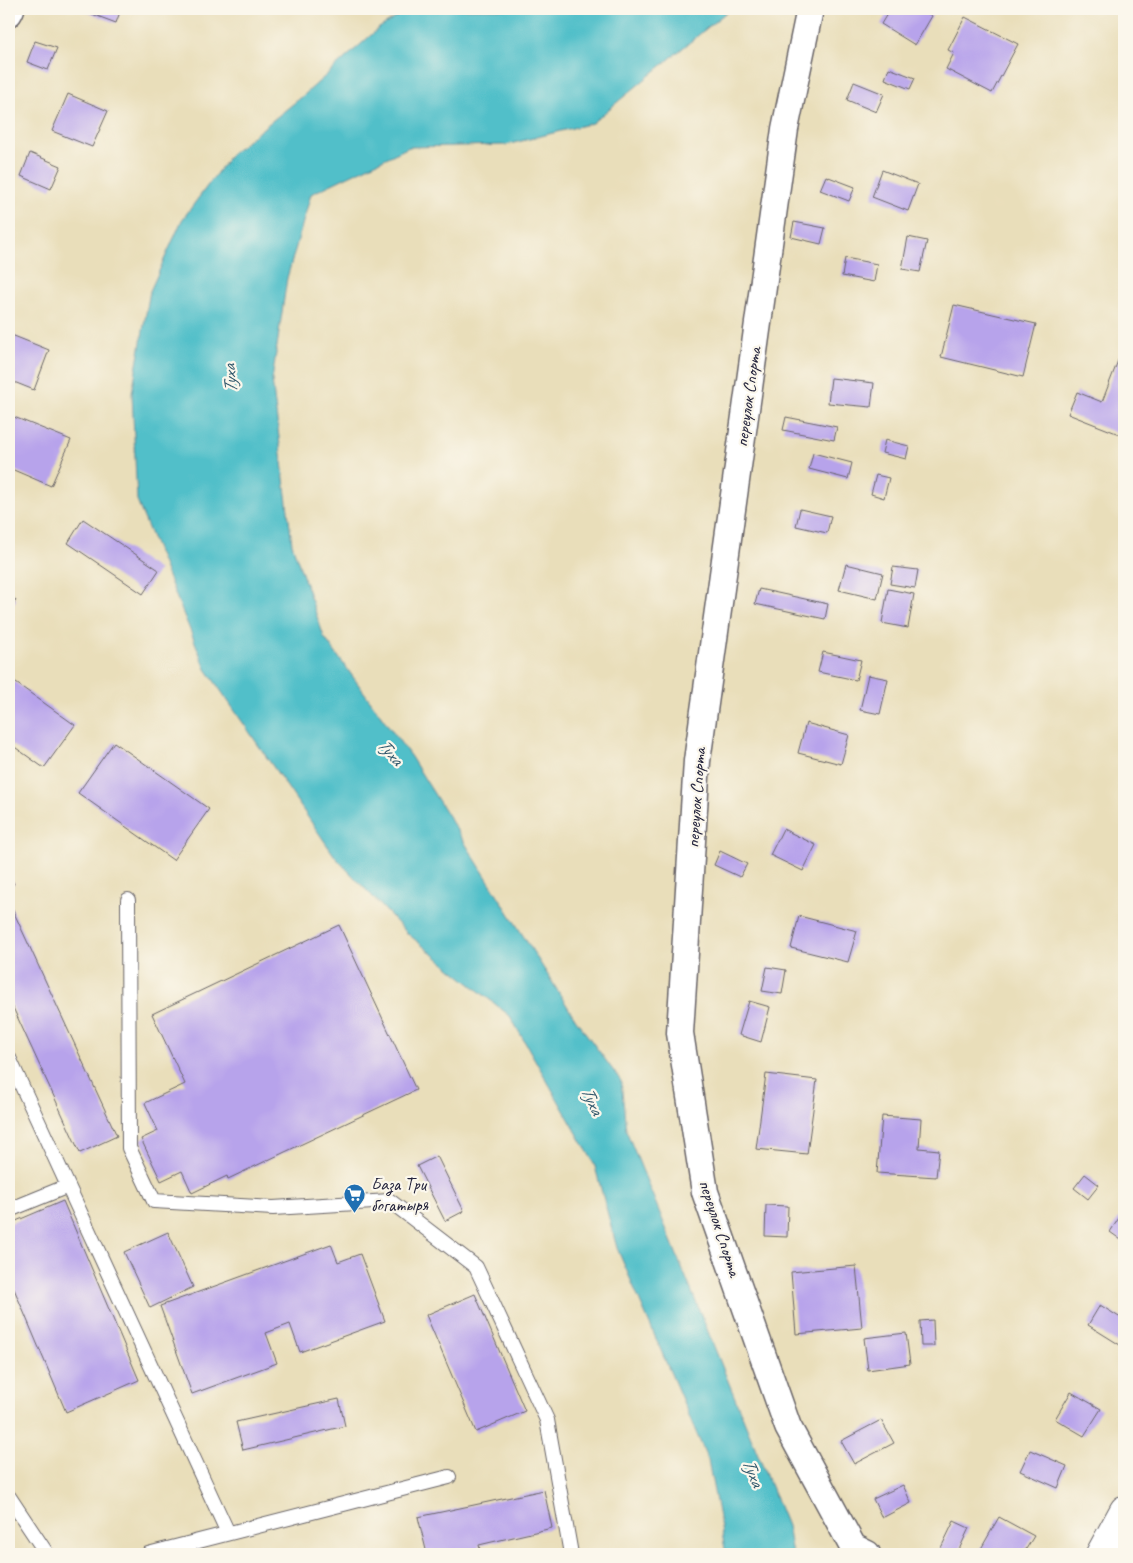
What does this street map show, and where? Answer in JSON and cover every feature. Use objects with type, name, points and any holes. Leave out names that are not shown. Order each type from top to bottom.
[{"type":"street","points":[[9,13],[11,9]]},
{"type":"street","name":"переулок Спорта","points":[[810,9],[785,129],[697,761],[680,1033],[705,1192],[785,1418],[853,1547],[867,1554]]},
{"type":"street","points":[[1100,1554],[1124,1510]]},
{"type":"lane","points":[[128,900],[129,1148],[154,1201],[273,1208],[390,1201],[476,1267],[547,1420],[572,1554]]},
{"type":"lane","points":[[9,1058],[228,1533]]},
{"type":"lane","points":[[9,1210],[68,1186]]},
{"type":"lane","points":[[148,1554],[449,1477]]},
{"type":"lane","points":[[9,1497],[47,1554]]},
{"type":"water","name":"Туха","points":[[410,9],[730,9],[592,123],[506,145],[409,147],[311,194],[287,278],[272,380],[292,544],[324,637],[411,757],[576,1020],[621,1081],[626,1130],[787,1526],[792,1554],[726,1554],[708,1460],[617,1248],[594,1163],[510,1016],[408,934],[336,858],[206,669],[137,501],[132,393],[150,291],[182,220],[231,154],[304,95],[379,28]]},
{"type":"building","points":[[85,9],[121,9],[116,23],[84,11]]},
{"type":"building","points":[[890,9],[920,9],[932,16],[915,45],[881,24]]},
{"type":"building","points":[[965,17],[1018,44],[992,93],[946,69],[954,53],[948,50]]},
{"type":"building","points":[[35,41],[57,48],[48,70],[27,62]]},
{"type":"building","points":[[889,68],[915,78],[910,89],[885,79]]},
{"type":"building","points":[[854,82],[884,94],[876,112],[847,100]]},
{"type":"building","points":[[68,94],[108,111],[92,147],[52,131]]},
{"type":"building","points":[[30,153],[61,166],[51,189],[21,176]]},
{"type":"building","points":[[882,170],[918,184],[908,211],[872,197]]},
{"type":"building","points":[[826,176],[855,187],[849,201],[820,190]]},
{"type":"building","points":[[794,222],[825,228],[821,244],[791,237]]},
{"type":"building","points":[[908,237],[927,241],[920,272],[902,269]]},
{"type":"building","points":[[845,258],[877,264],[874,282],[842,276]]},
{"type":"building","points":[[954,305],[1036,324],[1023,377],[941,357]]},
{"type":"building","points":[[9,334],[49,350],[34,390],[9,380]]},
{"type":"building","points":[[1119,358],[1124,360],[1124,436],[1068,414],[1077,392],[1102,402]]},
{"type":"building","points":[[831,378],[874,383],[871,407],[828,403]]},
{"type":"building","points":[[9,415],[71,440],[51,486],[9,468]]},
{"type":"building","points":[[786,417],[837,427],[834,440],[783,430]]},
{"type":"building","points":[[885,440],[909,446],[906,459],[882,453]]},
{"type":"building","points":[[813,453],[852,463],[848,479],[809,469]]},
{"type":"building","points":[[876,475],[889,478],[884,498],[871,494]]},
{"type":"building","points":[[800,509],[831,516],[827,533],[796,526]]},
{"type":"building","points":[[83,519],[159,570],[143,594],[68,543]]},
{"type":"building","points":[[846,564],[883,573],[877,599],[839,590]]},
{"type":"building","points":[[893,567],[918,570],[915,588],[890,584]]},
{"type":"building","points":[[759,589],[828,604],[825,619],[755,604]]},
{"type":"building","points":[[888,589],[914,594],[908,628],[882,623]]},
{"type":"building","points":[[9,594],[16,600],[9,610]]},
{"type":"building","points":[[823,652],[861,660],[856,680],[818,672]]},
{"type":"building","points":[[868,675],[888,679],[880,714],[860,710]]},
{"type":"building","points":[[9,678],[75,725],[44,768],[9,743]]},
{"type":"building","points":[[806,723],[849,735],[841,764],[798,753]]},
{"type":"building","points":[[114,742],[209,809],[173,860],[78,793]]},
{"type":"building","points":[[783,829],[816,845],[803,871],[770,855]]},
{"type":"building","points":[[720,851],[747,864],[740,877],[714,865]]},
{"type":"building","points":[[9,874],[14,884],[9,887]]},
{"type":"building","points":[[9,902],[117,1136],[80,1153],[9,999]]},
{"type":"building","points":[[799,916],[857,931],[848,962],[791,948]]},
{"type":"building","points":[[339,925],[416,1090],[228,1179],[227,1176],[192,1193],[182,1171],[161,1181],[141,1139],[158,1131],[145,1103],[185,1084],[152,1014]]},
{"type":"building","points":[[767,967],[786,970],[782,994],[762,991]]},
{"type":"building","points":[[749,1001],[770,1007],[761,1042],[739,1035]]},
{"type":"building","points":[[766,1074],[817,1080],[807,1154],[756,1149]]},
{"type":"building","points":[[882,1116],[921,1119],[919,1148],[939,1150],[936,1177],[877,1173]]},
{"type":"building","points":[[437,1156],[464,1211],[445,1221],[417,1166]]},
{"type":"building","points":[[1085,1174],[1099,1185],[1088,1199],[1074,1188]]},
{"type":"building","points":[[63,1201],[139,1380],[66,1412],[9,1277],[9,1224]]},
{"type":"building","points":[[766,1205],[788,1206],[787,1237],[765,1236]]},
{"type":"building","points":[[1124,1210],[1124,1242],[1110,1232]]},
{"type":"building","points":[[168,1232],[193,1287],[150,1308],[124,1252]]},
{"type":"building","points":[[331,1244],[338,1262],[360,1254],[385,1321],[300,1352],[290,1324],[266,1333],[277,1363],[192,1394],[160,1306]]},
{"type":"building","points":[[856,1266],[862,1328],[796,1334],[791,1272]]},
{"type":"building","points":[[475,1294],[525,1411],[476,1432],[426,1315]]},
{"type":"building","points":[[1100,1305],[1124,1320],[1124,1339],[1120,1345],[1088,1325]]},
{"type":"building","points":[[933,1320],[934,1346],[921,1346],[920,1321]]},
{"type":"building","points":[[906,1333],[910,1364],[868,1370],[864,1338]]},
{"type":"building","points":[[1071,1392],[1101,1409],[1084,1436],[1055,1419]]},
{"type":"building","points":[[339,1399],[345,1426],[243,1450],[236,1422]]},
{"type":"building","points":[[881,1420],[894,1443],[854,1464],[841,1441]]},
{"type":"building","points":[[1030,1450],[1067,1466],[1058,1488],[1020,1471]]},
{"type":"building","points":[[903,1485],[911,1503],[882,1518],[873,1499]]},
{"type":"building","points":[[544,1490],[552,1528],[479,1545],[481,1554],[427,1554],[418,1517]]},
{"type":"building","points":[[999,1517],[1034,1536],[1023,1554],[978,1554]]},
{"type":"building","points":[[954,1521],[969,1528],[957,1554],[938,1554]]},
{"type":"place","name":"База Три богатыря","points":[[355,1213]]}]
